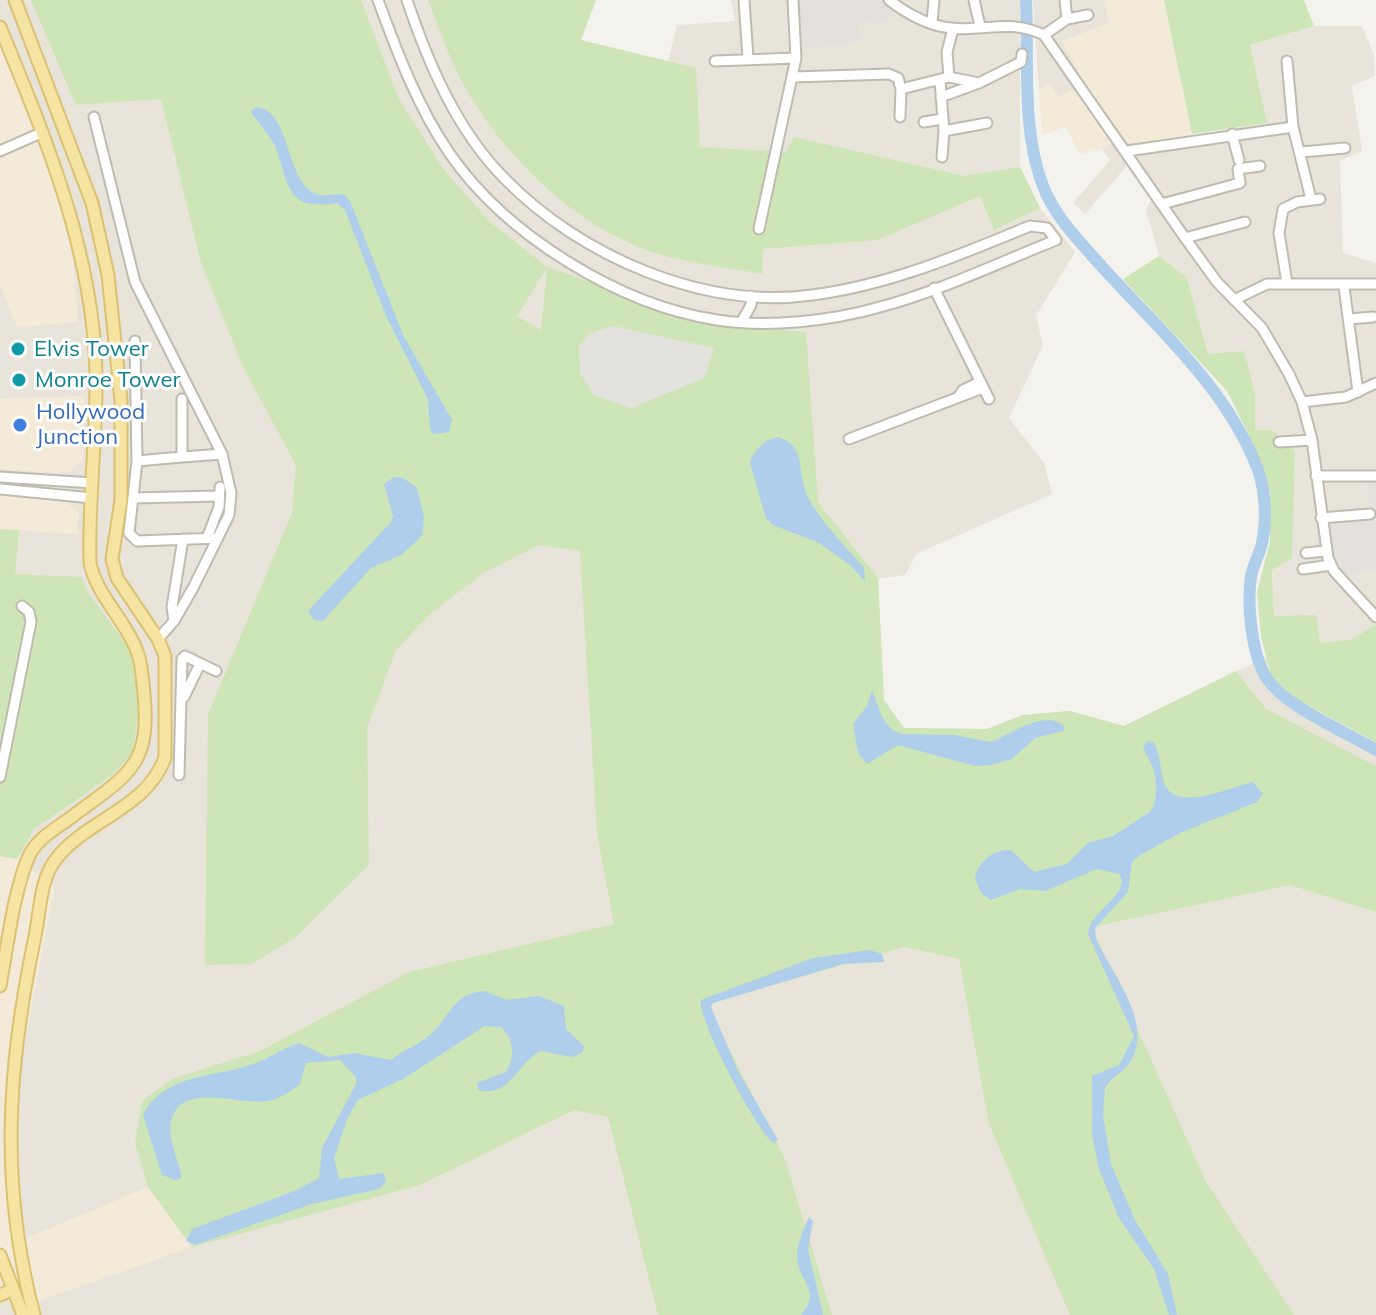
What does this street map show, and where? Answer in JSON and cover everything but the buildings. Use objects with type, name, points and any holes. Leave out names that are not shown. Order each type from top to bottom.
[{"type":"main road","points":[[15,0],[92,203],[108,275],[121,400],[121,500],[113,545],[113,570],[158,639],[167,669],[165,758],[155,781],[64,851],[55,860],[45,883],[15,1026],[1,1136],[4,1209],[14,1288],[23,1315]]},
{"type":"main road","points":[[0,27],[71,209],[85,280],[96,372],[89,548],[93,577],[139,657],[142,750],[140,759],[126,776],[48,834],[31,853],[5,932],[0,986]]},
{"type":"main road","points":[[85,280],[108,275]]},
{"type":"main road","points":[[0,1255],[2,1269],[34,1315]]},
{"type":"street","points":[[378,0],[421,103],[449,153],[486,199],[532,239],[649,301],[704,317],[742,321],[817,318],[879,308],[1056,240],[1047,228],[1030,226],[928,268],[871,285],[810,296],[751,296],[701,287],[650,272],[597,249],[552,219],[504,179],[473,140],[444,93],[407,0]]},
{"type":"street","points":[[744,0],[748,58]]},
{"type":"street","points":[[759,229],[793,77],[789,59],[793,0]]},
{"type":"street","points":[[889,0],[932,23],[953,29],[980,26],[1021,28],[1043,34],[1185,238],[1272,342],[1302,402],[1312,440],[1325,551],[1331,565],[1376,617]]},
{"type":"street","points":[[932,23],[934,0]]},
{"type":"street","points":[[974,0],[980,26]]},
{"type":"street","points":[[1065,0],[1067,19]]},
{"type":"street","points":[[1043,34],[1067,19],[1088,15]]},
{"type":"street","points":[[942,157],[944,131],[941,97],[953,29]]},
{"type":"street","points":[[941,97],[1015,68],[1021,62],[1022,54]]},
{"type":"street","points":[[715,61],[789,59]]},
{"type":"street","points":[[1287,61],[1293,127],[1316,199],[1283,209],[1279,233],[1287,283]]},
{"type":"street","points":[[793,77],[875,72],[898,78],[901,89],[900,117]]},
{"type":"street","points":[[901,89],[945,79],[979,83]]},
{"type":"street","points":[[94,117],[135,282],[222,454],[231,493],[229,515],[213,538],[174,621],[158,639]]},
{"type":"street","points":[[924,122],[942,119]]},
{"type":"street","points":[[944,131],[987,123]]},
{"type":"street","points":[[1127,151],[1293,127]]},
{"type":"street","points":[[0,151],[43,132]]},
{"type":"street","points":[[1232,134],[1239,160]]},
{"type":"street","points":[[1302,152],[1345,148]]},
{"type":"street","points":[[1162,204],[1240,183],[1238,169],[1260,166]]},
{"type":"street","points":[[1185,238],[1245,222]]},
{"type":"street","points":[[1234,300],[1267,284],[1344,287],[1358,282],[1376,284]]},
{"type":"street","points":[[1344,287],[1358,392]]},
{"type":"street","points":[[934,288],[989,399]]},
{"type":"street","points":[[742,321],[748,314],[751,296]]},
{"type":"street","points":[[1349,319],[1373,317]]},
{"type":"street","points":[[135,341],[137,461],[128,530],[134,538],[213,538]]},
{"type":"street","points":[[1302,402],[1358,392],[1376,383]]},
{"type":"street","points":[[849,439],[959,396],[963,390],[982,385]]},
{"type":"street","points":[[182,399],[182,457]]},
{"type":"street","points":[[1279,442],[1312,440]]},
{"type":"street","points":[[137,461],[222,454]]},
{"type":"street","points":[[1316,476],[1376,476]]},
{"type":"street","points":[[0,477],[93,483]]},
{"type":"street","points":[[43,493],[44,480]]},
{"type":"street","points":[[0,489],[92,498]]},
{"type":"street","points":[[133,498],[220,491],[213,538]]},
{"type":"street","points":[[1321,518],[1370,514]]},
{"type":"street","points":[[174,621],[172,607],[183,539]]},
{"type":"street","points":[[1306,553],[1325,551]]},
{"type":"street","points":[[1303,569],[1331,565]]},
{"type":"street","points":[[1367,607],[1376,596]]},
{"type":"street","points":[[0,777],[31,622],[29,612],[22,606]]},
{"type":"street","points":[[179,775],[185,656],[216,671]]},
{"type":"street","points":[[183,699],[200,664]]},
{"type":"street","points":[[167,669],[182,669]]},
{"type":"shaded area","points":[[0,0],[596,0],[581,40],[668,62],[677,25],[735,21],[731,0],[1020,0],[1020,167],[1040,208],[1075,252],[1036,316],[1043,345],[1009,418],[1044,463],[1052,494],[916,554],[905,575],[878,579],[884,700],[904,728],[987,729],[1023,715],[1070,711],[1124,726],[1266,657],[1271,676],[1290,696],[1376,742],[1376,1315],[0,1315]]},
{"type":"shaded area","points":[[795,0],[888,0],[899,10],[880,23],[858,22],[860,43],[798,49]]},
{"type":"shaded area","points":[[1033,0],[1105,0],[1110,23],[1085,84],[1058,97],[1050,83],[1039,90]]},
{"type":"shaded area","points":[[1105,0],[1164,0],[1192,134],[1132,146],[1122,136],[1102,149],[1079,154],[1066,127],[1042,135],[1039,90],[1050,82],[1058,97],[1085,84],[1062,41],[1109,23]]},
{"type":"shaded area","points":[[1314,26],[1362,26],[1374,55],[1375,76],[1352,86],[1362,151],[1340,161],[1343,253],[1376,263],[1376,476],[1370,516],[1372,569],[1376,569],[1376,624],[1352,639],[1319,643],[1274,616],[1272,570],[1292,558],[1255,430],[1255,394],[1208,354],[1187,278],[1159,256],[1146,210],[1153,195],[1131,161],[1085,214],[1073,203],[1110,160],[1102,149],[1122,136],[1132,146],[1266,123],[1250,45]]},
{"type":"shaded area","points":[[0,43],[35,125],[72,244],[78,322],[17,327],[0,285]]},
{"type":"shaded area","points":[[613,326],[714,348],[704,378],[631,408],[594,395],[580,373],[579,347],[590,333]]},
{"type":"shaded area","points":[[84,396],[83,461],[71,471],[58,473],[0,469],[0,399]]},
{"type":"shaded area","points":[[1366,475],[1376,476],[1376,569],[1346,575],[1330,553],[1326,518],[1370,516]]},
{"type":"shaded area","points":[[0,493],[62,499],[79,512],[77,534],[0,529]]},
{"type":"shaded area","points":[[0,856],[17,859],[55,887],[19,1073],[13,1177],[24,1239],[148,1187],[192,1247],[39,1301],[0,1303]]},
{"type":"green space","points":[[31,0],[361,0],[399,99],[442,167],[489,221],[547,267],[713,324],[806,332],[818,502],[878,578],[884,700],[904,728],[987,729],[1023,715],[1070,711],[1124,726],[1236,671],[1266,709],[1376,766],[1376,912],[1290,885],[1092,927],[1205,1180],[1294,1315],[1070,1315],[989,1124],[959,959],[905,947],[707,1004],[785,1159],[832,1315],[658,1315],[608,1117],[574,1110],[420,1185],[192,1247],[148,1187],[135,1144],[142,1101],[172,1079],[260,1051],[409,972],[614,924],[597,833],[580,551],[539,545],[484,573],[431,613],[396,650],[367,728],[369,865],[296,937],[252,964],[205,965],[208,714],[292,513],[296,465],[244,369],[201,263],[161,99],[76,105]],"holes":[[[547,269],[541,330],[517,316]]]},
{"type":"green space","points":[[428,0],[596,0],[581,40],[696,68],[700,147],[786,152],[794,137],[964,176],[1020,167],[1040,208],[994,230],[980,196],[877,240],[763,249],[762,274],[665,256],[633,245],[603,229],[546,188],[521,163],[498,137],[461,80]]},
{"type":"green space","points":[[1164,0],[1304,0],[1314,26],[1250,45],[1267,123],[1192,134]]},
{"type":"green space","points":[[1159,256],[1187,278],[1208,354],[1244,351],[1255,394],[1255,430],[1272,430],[1295,451],[1292,558],[1272,570],[1274,616],[1316,615],[1320,643],[1352,639],[1376,624],[1376,742],[1290,696],[1271,676],[1261,636],[1257,592],[1270,542],[1270,492],[1248,433],[1227,391],[1123,279]]},
{"type":"green space","points":[[0,529],[19,530],[15,574],[82,577],[89,594],[129,648],[142,680],[133,753],[111,776],[34,829],[17,859],[0,856]]},
{"type":"water","points":[[257,107],[276,120],[305,185],[318,195],[345,195],[350,201],[404,337],[452,420],[449,432],[433,434],[430,428],[428,399],[386,316],[345,210],[337,203],[309,203],[293,194],[275,146],[252,114],[251,110]]},
{"type":"water","points":[[779,437],[797,452],[809,499],[864,568],[865,581],[850,565],[819,543],[773,525],[766,518],[750,463],[761,446]]},
{"type":"water","points":[[394,477],[403,478],[417,488],[424,517],[422,536],[401,555],[371,568],[323,621],[314,620],[308,611],[391,522],[393,516],[384,484]]},
{"type":"water","points":[[872,690],[882,717],[891,729],[901,734],[953,735],[991,742],[1038,722],[1048,720],[1065,727],[1063,731],[1035,738],[1012,759],[991,765],[975,766],[898,745],[867,764],[858,753],[853,724],[867,706]]},
{"type":"water","points":[[1148,740],[1157,748],[1163,780],[1171,793],[1181,797],[1206,796],[1253,782],[1263,794],[1257,802],[1182,832],[1140,855],[1132,862],[1128,892],[1095,928],[1096,939],[1128,999],[1137,1031],[1137,1046],[1131,1061],[1105,1088],[1103,1115],[1111,1164],[1135,1220],[1168,1274],[1177,1315],[1169,1315],[1154,1269],[1119,1218],[1099,1169],[1092,1135],[1092,1076],[1119,1065],[1134,1036],[1088,934],[1094,919],[1117,894],[1122,879],[1119,874],[1097,869],[1045,891],[1020,889],[991,900],[981,893],[975,878],[983,861],[1004,850],[1011,850],[1034,872],[1067,864],[1088,843],[1113,836],[1150,812],[1155,802],[1156,785],[1154,770],[1143,747]]},
{"type":"water","points":[[870,950],[882,954],[884,962],[843,964],[713,1003],[711,1007],[738,1071],[778,1140],[773,1143],[754,1118],[729,1073],[708,1028],[701,1000],[813,958]]},
{"type":"water","points":[[484,991],[506,1000],[539,996],[564,1006],[566,1029],[584,1046],[583,1052],[572,1057],[541,1051],[506,1085],[489,1091],[478,1090],[477,1083],[506,1072],[512,1054],[509,1037],[501,1027],[485,1026],[403,1079],[358,1100],[348,1117],[334,1158],[339,1179],[384,1173],[386,1182],[379,1189],[312,1204],[195,1245],[186,1241],[192,1229],[297,1190],[319,1178],[322,1148],[356,1084],[356,1077],[340,1060],[306,1063],[300,1084],[276,1099],[255,1102],[198,1098],[186,1102],[177,1109],[170,1129],[182,1178],[176,1180],[162,1175],[143,1115],[152,1101],[177,1084],[253,1064],[299,1043],[328,1057],[354,1053],[391,1060],[430,1035],[458,1001]]},
{"type":"water","points":[[809,1217],[813,1221],[808,1249],[823,1315],[801,1315],[810,1298],[798,1264],[797,1251]]},
{"type":"waterway","points":[[1026,0],[1031,141],[1048,198],[1078,240],[1211,388],[1245,441],[1258,470],[1264,498],[1264,528],[1251,576],[1250,599],[1253,638],[1263,672],[1271,684],[1297,706],[1376,750]]},
{"type":"place","name":"Elvis Tower","points":[[18,349]]},
{"type":"place","name":"Monroe Tower","points":[[19,380]]},
{"type":"place","name":"Hollywood Junction","points":[[20,425]]}]
